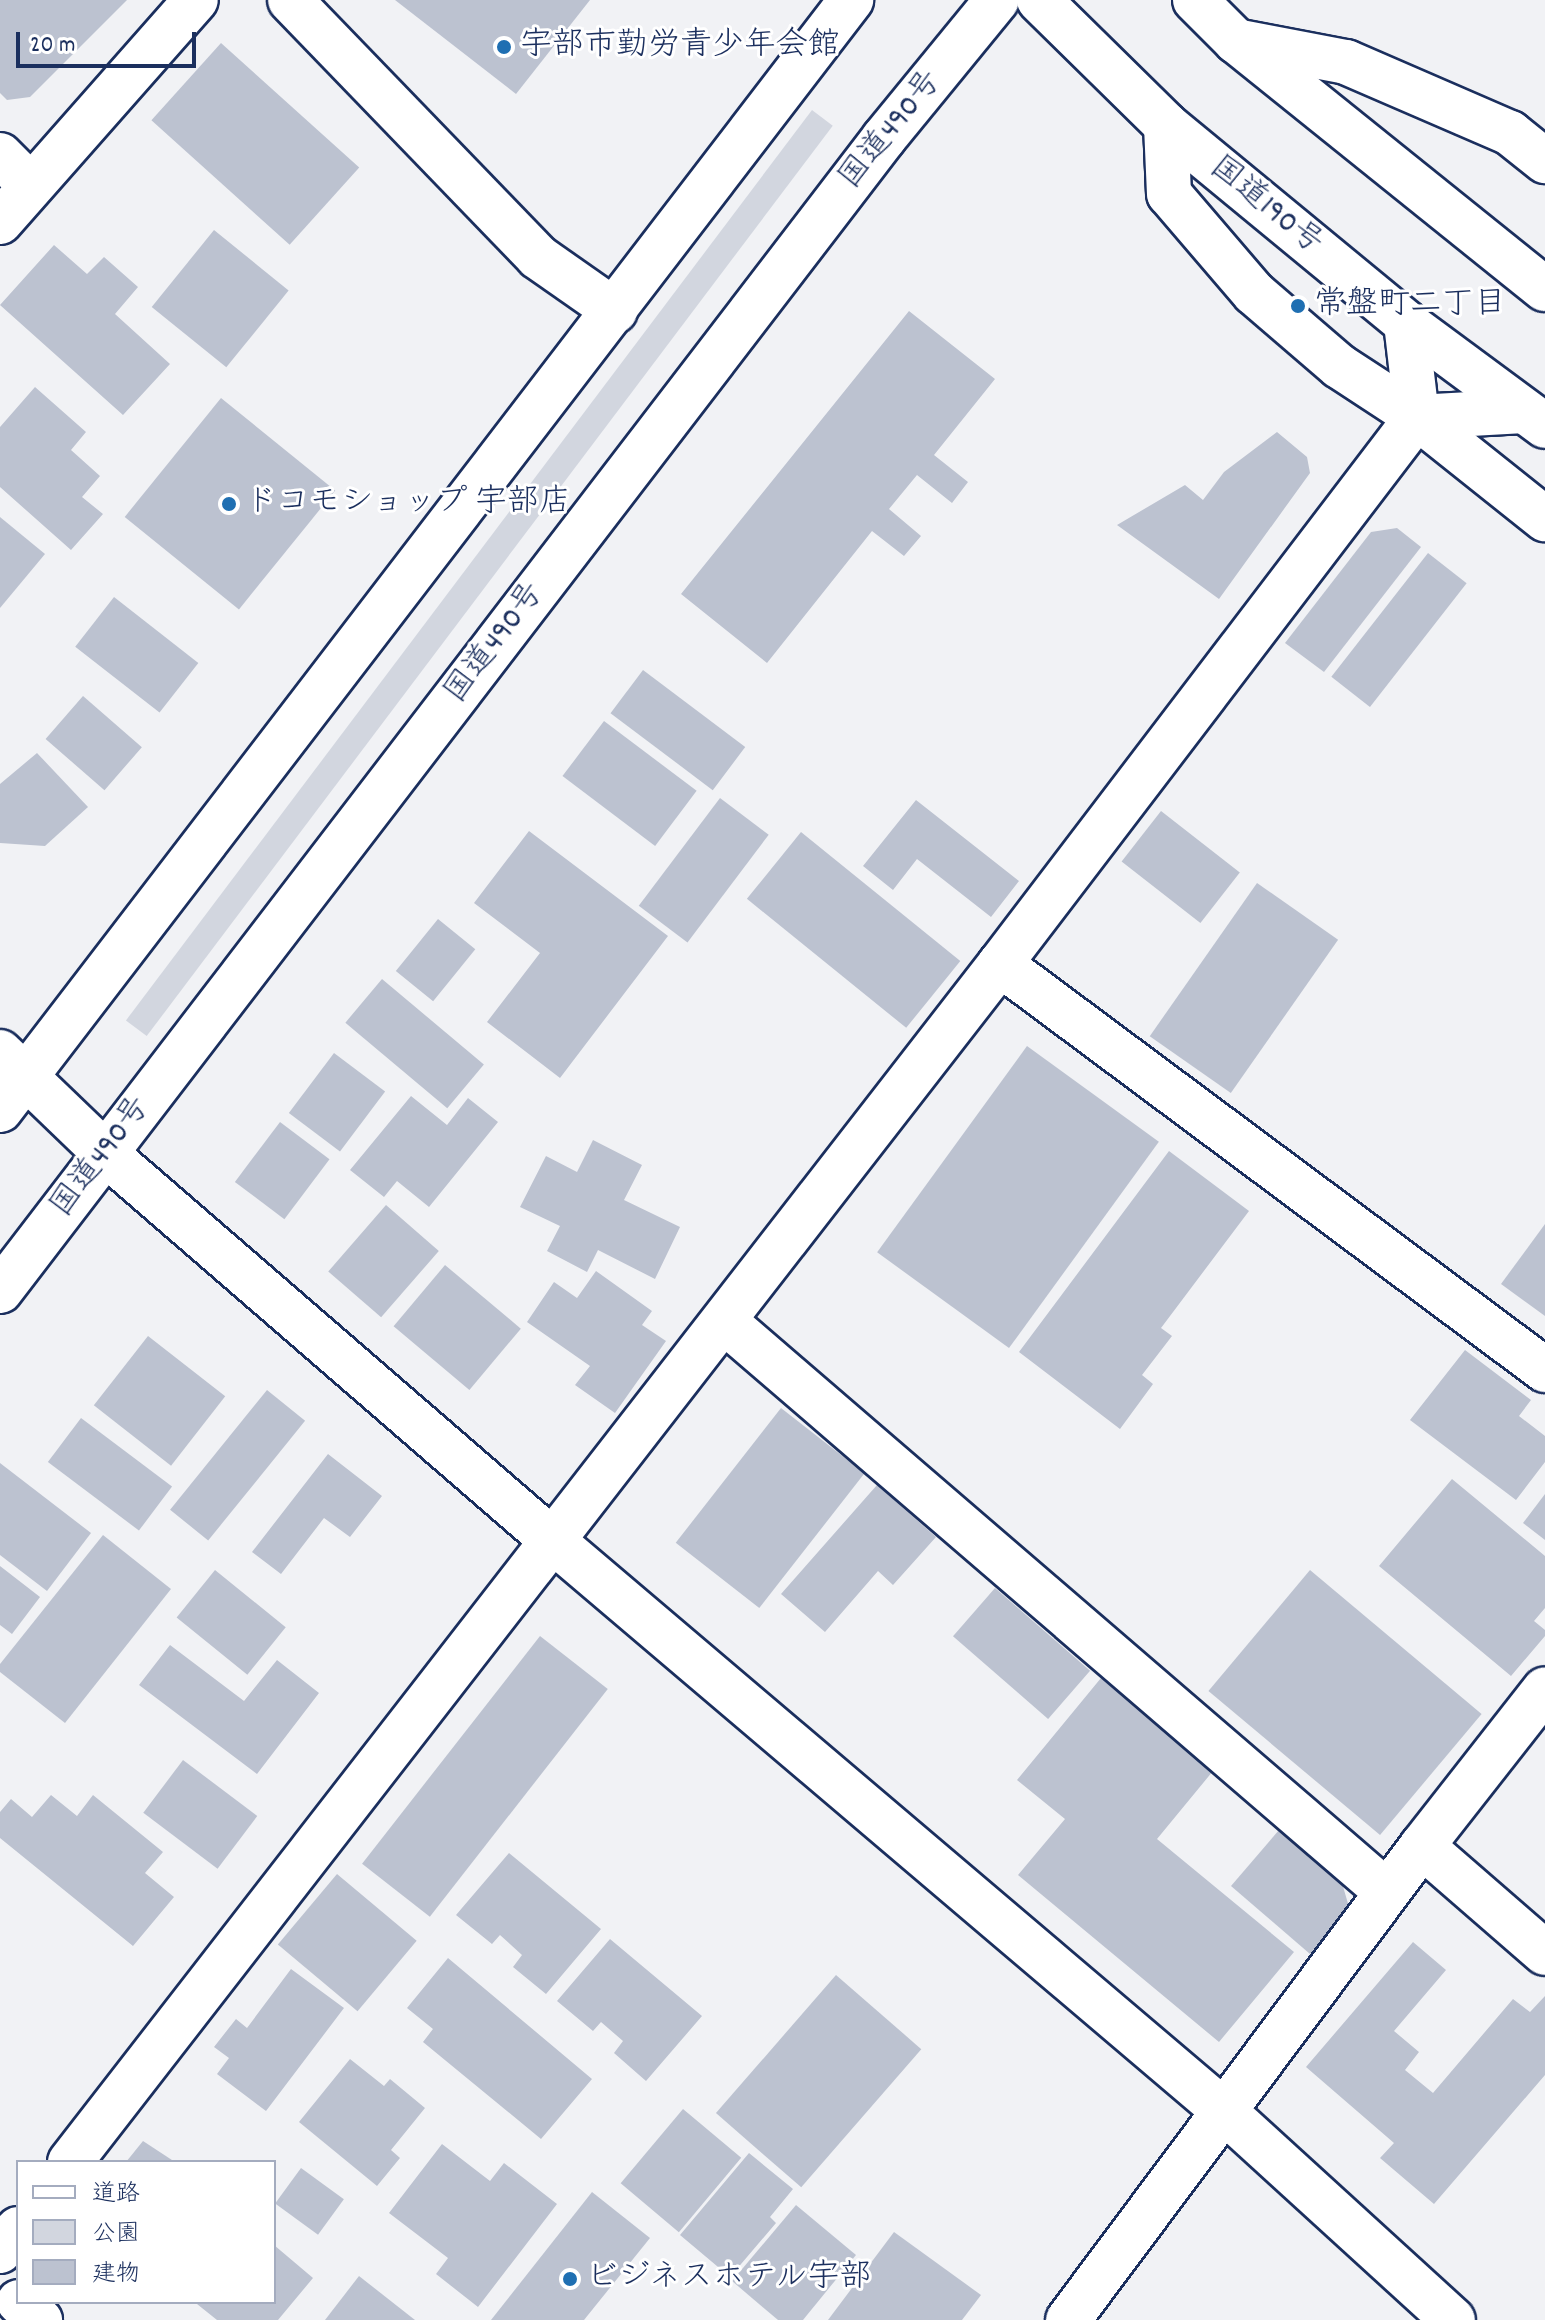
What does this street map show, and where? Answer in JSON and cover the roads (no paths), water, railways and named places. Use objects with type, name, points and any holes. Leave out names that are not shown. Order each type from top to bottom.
[{"type":"main road","points":[[0,222],[196,0]]},
{"type":"main road","points":[[290,0],[538,257],[615,311]]},
{"type":"main road","points":[[851,0],[615,311],[8,1080],[106,1154],[553,1541],[1224,2111],[1453,2320]]},
{"type":"main road","name":"国道490号","points":[[0,1291],[884,138],[997,0]]},
{"type":"main road","name":"国道190号","points":[[1039,0],[1166,125],[1406,323],[1534,418]]},
{"type":"main road","points":[[1195,0],[1236,41],[1545,289]]},
{"type":"main road","points":[[1236,41],[1346,62],[1510,133],[1545,161]]},
{"type":"main road","points":[[1166,125],[1169,194],[1264,302],[1339,366],[1417,417],[1545,519]]},
{"type":"main road","points":[[0,155],[30,185]]},
{"type":"main road","points":[[72,2160],[1000,964],[1417,417],[1406,323]]},
{"type":"main road","points":[[1417,417],[1534,418]]},
{"type":"main road","points":[[1000,964],[1545,1370]]},
{"type":"main road","points":[[724,1321],[1387,1892]]},
{"type":"main road","points":[[1068,2320],[1387,1892],[1545,1689]]},
{"type":"main road","points":[[1422,1846],[1545,1953]]},
{"type":"main road","points":[[0,2251],[16,2231]]},
{"type":"main road","points":[[0,2286],[16,2300]]},
{"type":"main road","points":[[20,2304],[40,2320]]},
{"type":"place","name":"宇部市勤労青少年会館","points":[[504,47]]},
{"type":"place","name":"常盤町二丁目","points":[[1298,306]]},
{"type":"place","name":"ドコモショップ 宇部店","points":[[229,504]]},
{"type":"place","name":"ビジネスホテル宇部","points":[[570,2279]]}]
